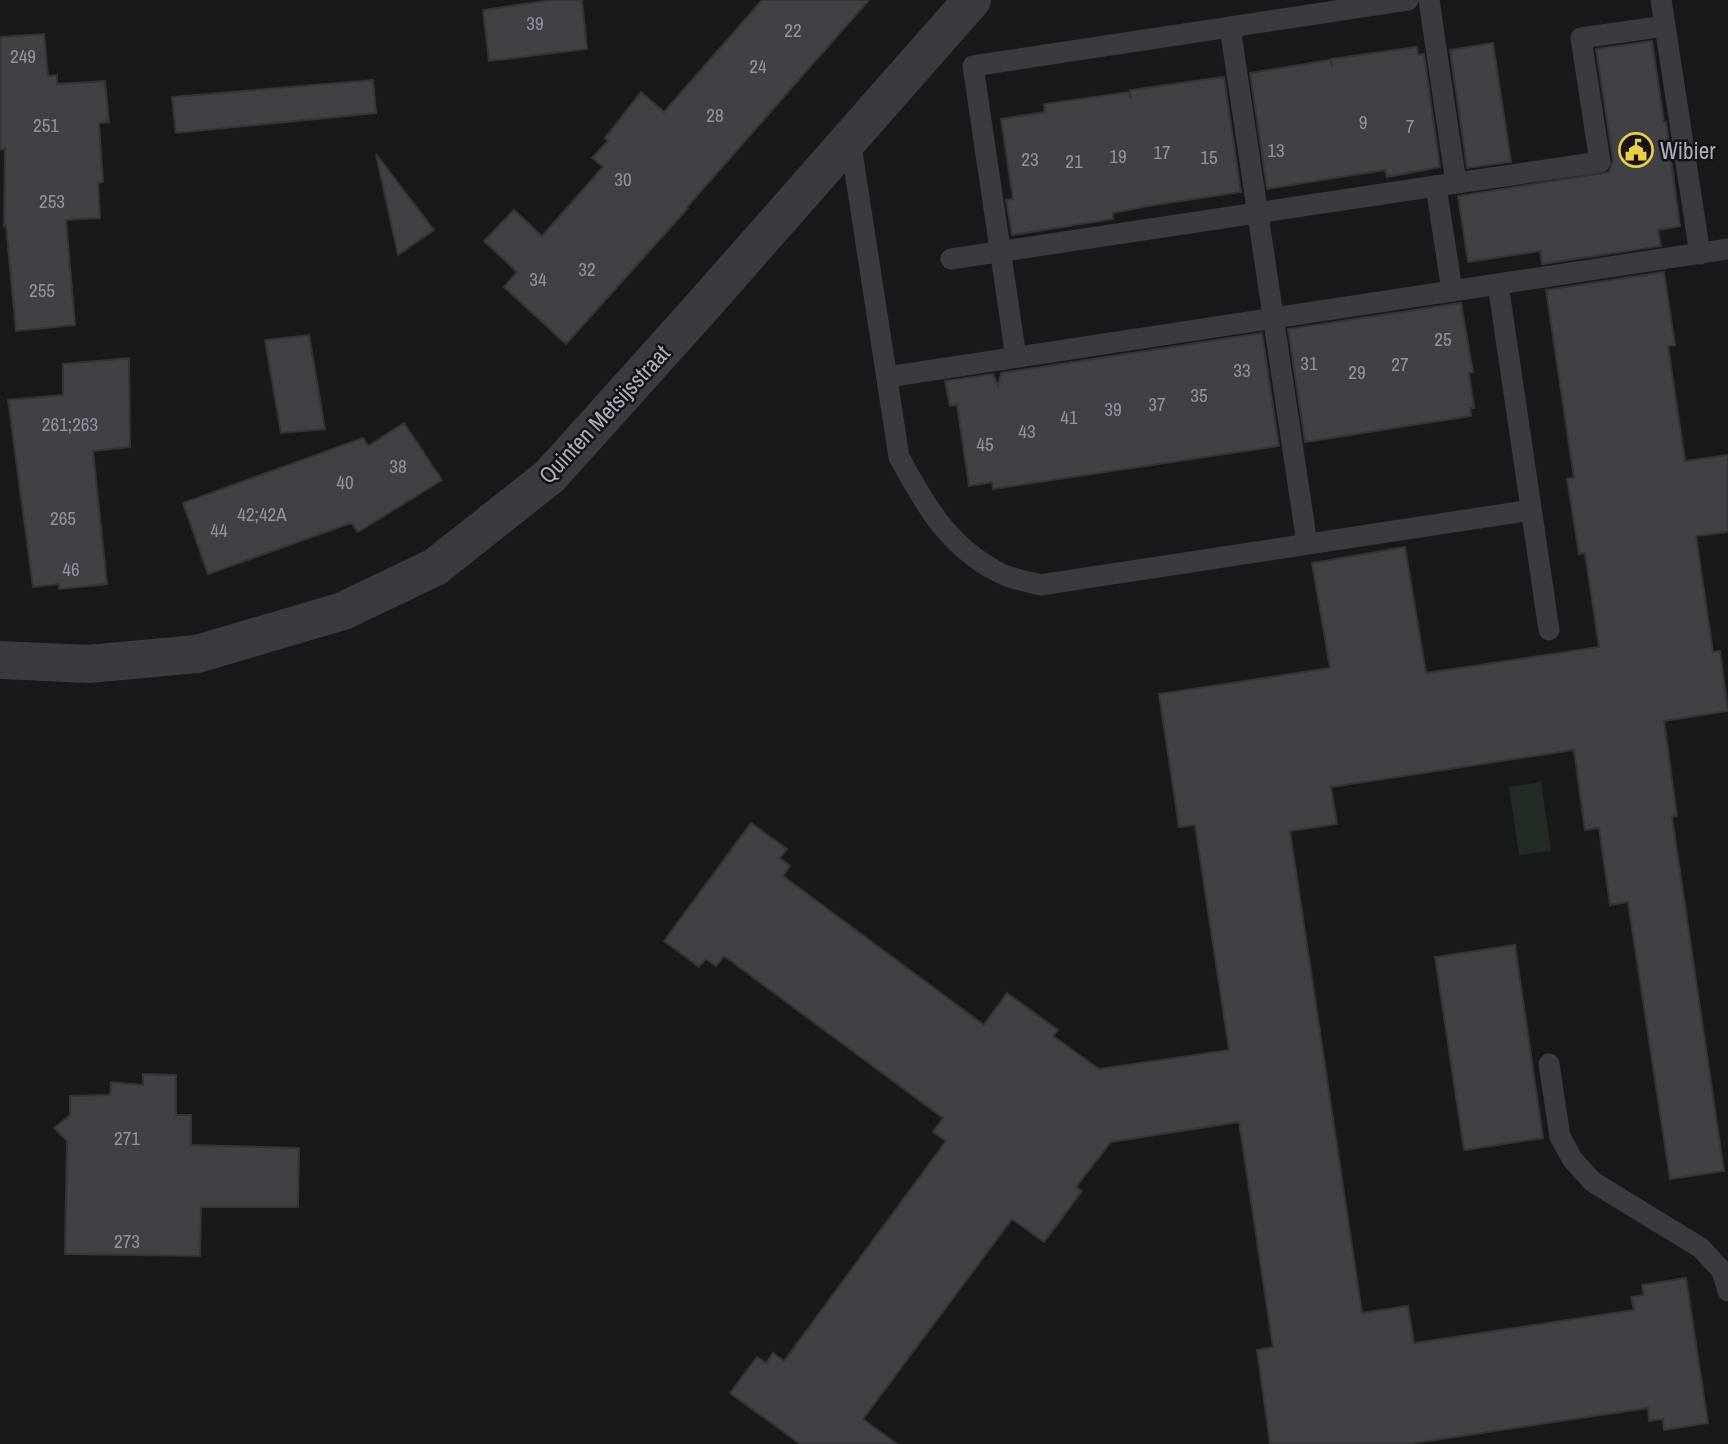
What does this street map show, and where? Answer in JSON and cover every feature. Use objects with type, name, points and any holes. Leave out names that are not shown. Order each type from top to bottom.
[{"type":"street","name":"Quinten Metsijsstraat","points":[[0,660],[88,664],[197,654],[343,611],[435,567],[550,476],[972,0]]},
{"type":"lane","points":[[1016,357],[972,66],[1408,0]]},
{"type":"lane","points":[[1429,0],[1446,185],[1452,291]]},
{"type":"lane","points":[[1661,0],[1700,254]]},
{"type":"lane","points":[[951,259],[1600,162],[1581,38],[1665,26]]},
{"type":"lane","points":[[1230,27],[1307,544]]},
{"type":"lane","points":[[850,139],[899,457],[922,499],[956,544],[999,573],[1040,584],[1531,510]]},
{"type":"lane","points":[[887,377],[1728,249]]},
{"type":"lane","points":[[1498,284],[1549,630]]},
{"type":"lane","points":[[1549,1064],[1560,1137],[1573,1160],[1593,1182],[1701,1248],[1722,1271],[1728,1291]]},
{"type":"shaded area","points":[[1541,782],[1551,851],[1519,855],[1509,787]]},
{"type":"building","points":[[551,0],[582,0],[587,49],[489,61],[483,10]]},
{"type":"building","points":[[762,0],[869,0],[566,344],[504,287],[517,272],[484,241],[514,210],[542,236],[603,167],[592,158],[608,141],[605,138],[641,92],[664,112]]},
{"type":"building","points":[[44,34],[48,76],[57,75],[57,84],[105,81],[109,122],[99,123],[103,182],[98,183],[100,218],[66,220],[75,325],[16,331],[6,225],[4,226],[5,149],[0,149],[0,37]]},
{"type":"building","points":[[1652,41],[1680,226],[1658,230],[1661,246],[1542,264],[1540,251],[1468,262],[1458,196],[1609,172],[1613,160],[1596,49]]},
{"type":"building","points":[[1493,43],[1511,162],[1467,168],[1450,50]]},
{"type":"building","points":[[1417,47],[1418,55],[1424,54],[1440,167],[1387,177],[1385,170],[1267,189],[1250,73],[1330,60],[1332,67],[1331,59]]},
{"type":"building","points":[[1224,77],[1241,192],[1148,206],[1113,213],[1113,219],[1012,235],[1006,200],[1013,199],[1001,119],[1045,112],[1044,104],[1129,92],[1131,98],[1130,90]]},
{"type":"building","points":[[373,80],[376,113],[176,133],[172,97]]},
{"type":"building","points":[[376,154],[434,230],[398,255]]},
{"type":"building","points":[[1664,272],[1675,345],[1668,346],[1685,461],[1728,455],[1728,532],[1696,536],[1713,652],[1720,651],[1728,711],[1664,721],[1677,816],[1672,817],[1724,1171],[1670,1179],[1628,902],[1610,905],[1599,828],[1585,830],[1574,750],[1331,787],[1337,824],[1290,831],[1362,1313],[1408,1306],[1414,1343],[1634,1310],[1631,1297],[1644,1295],[1642,1285],[1686,1278],[1708,1423],[1664,1430],[1663,1419],[1649,1421],[1648,1408],[1408,1444],[1270,1444],[1257,1350],[1273,1347],[1239,1122],[1111,1142],[1076,1187],[1082,1191],[1044,1242],[1012,1219],[863,1419],[897,1444],[800,1444],[730,1393],[757,1357],[766,1363],[773,1353],[784,1361],[946,1141],[933,1132],[943,1118],[724,956],[716,966],[706,959],[699,967],[664,941],[751,823],[787,849],[780,858],[790,866],[783,876],[984,1025],[1007,993],[1058,1030],[1053,1036],[1099,1069],[1229,1050],[1195,825],[1179,827],[1159,694],[1330,668],[1312,563],[1405,547],[1426,673],[1599,647],[1585,553],[1579,554],[1567,479],[1574,478],[1546,290]]},
{"type":"building","points":[[1461,303],[1473,372],[1469,373],[1474,408],[1470,408],[1471,416],[1305,442],[1288,329]]},
{"type":"building","points":[[1262,333],[1279,446],[993,489],[992,482],[969,486],[957,405],[950,406],[945,381],[993,374],[998,386],[1001,373]]},
{"type":"building","points":[[309,335],[325,429],[281,433],[265,340]]},
{"type":"building","points":[[129,358],[130,447],[93,451],[107,584],[59,589],[59,584],[33,587],[8,400],[63,395],[63,364]]},
{"type":"building","points":[[404,423],[442,480],[358,532],[351,523],[208,574],[183,503],[363,438],[368,446]]},
{"type":"building","points":[[1515,945],[1543,1138],[1464,1150],[1435,957]]},
{"type":"building","points":[[143,1074],[176,1075],[176,1115],[191,1115],[191,1145],[299,1148],[298,1207],[201,1207],[200,1256],[65,1254],[67,1141],[54,1128],[70,1115],[70,1096],[110,1095],[111,1082],[143,1085]]},
{"type":"place","name":"Wibier","points":[[1636,150]]}]
